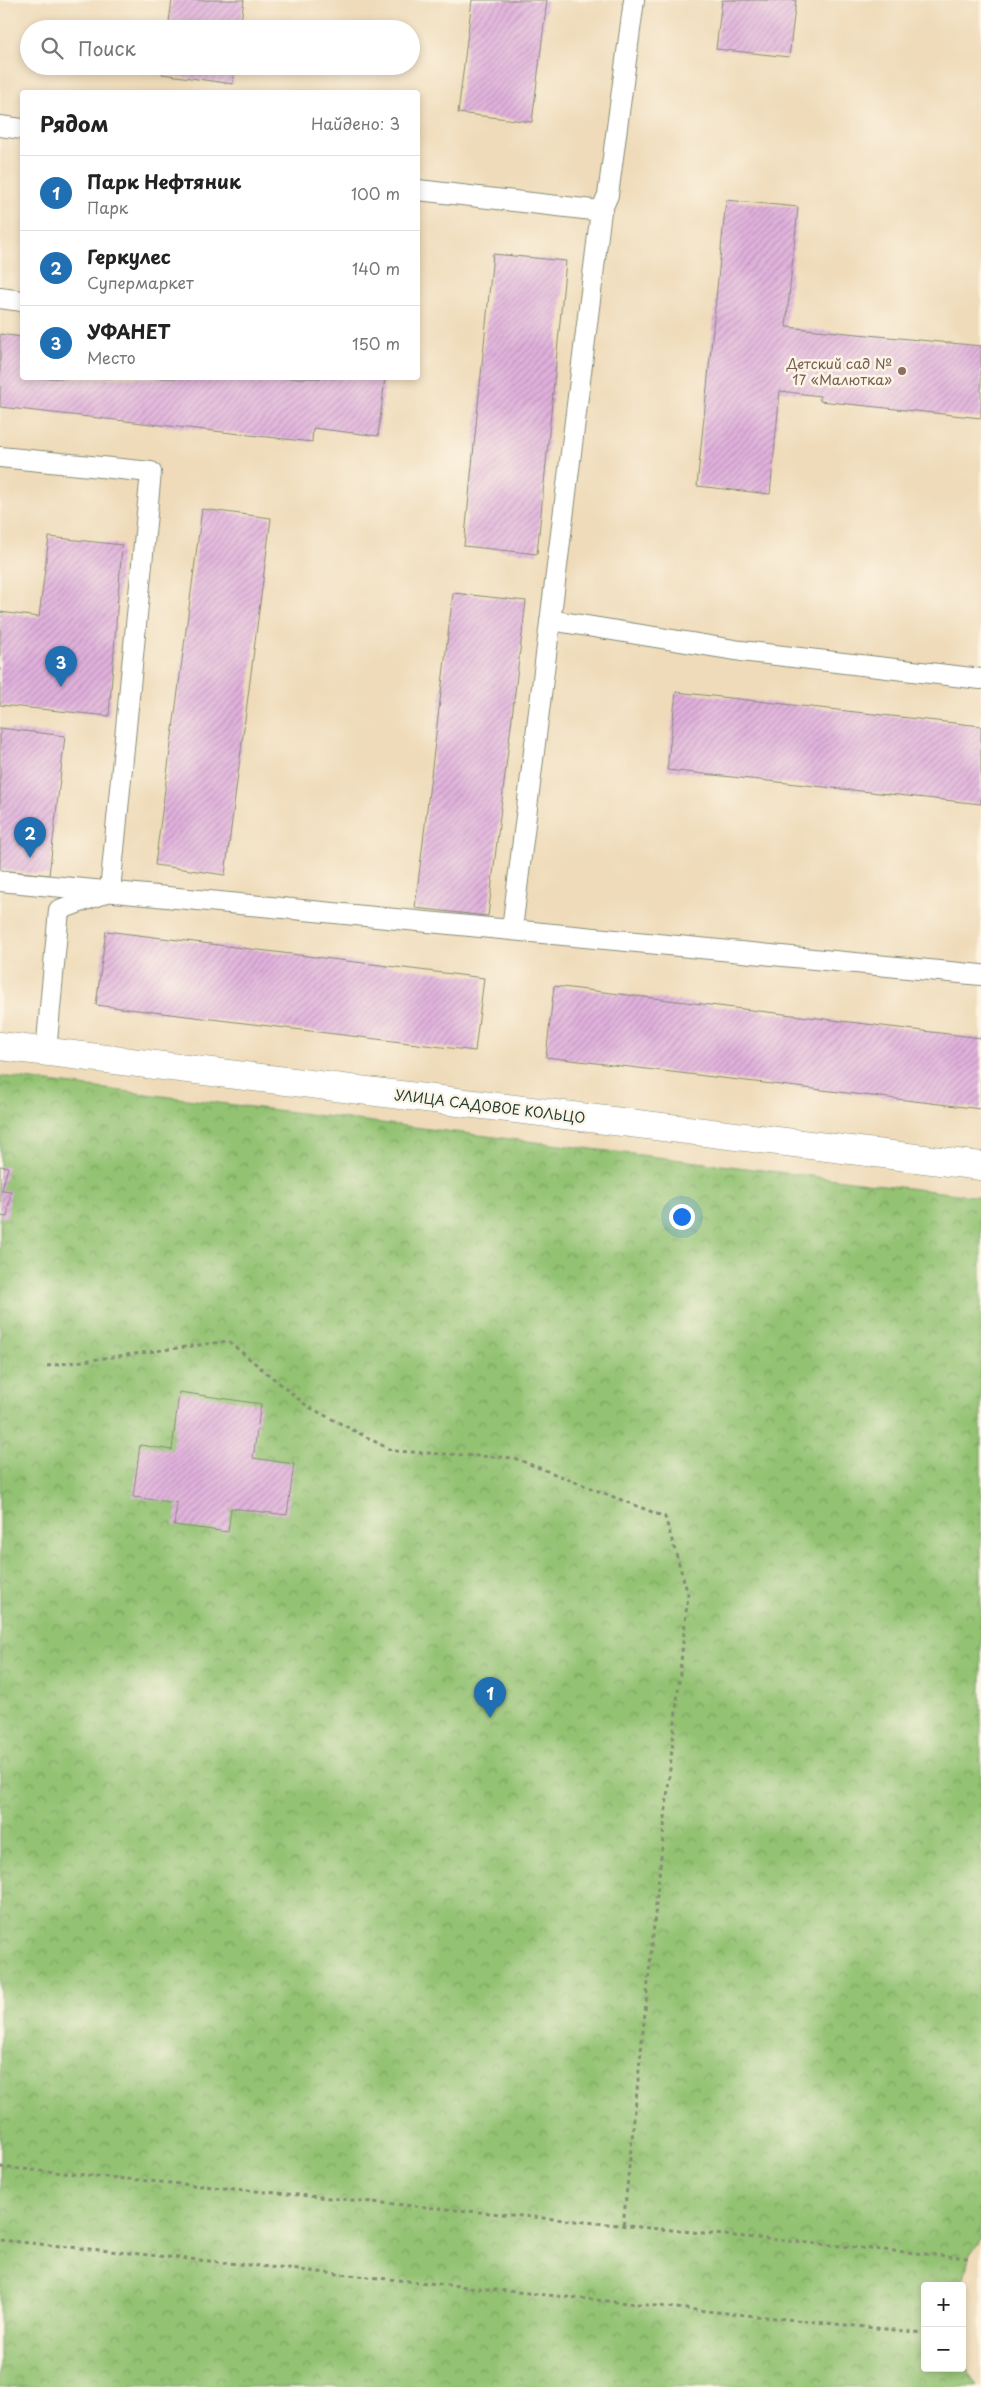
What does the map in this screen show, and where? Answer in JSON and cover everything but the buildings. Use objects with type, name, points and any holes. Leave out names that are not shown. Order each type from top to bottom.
[{"type":"main road","name":"УЛИЦА САДОВОЕ КОЛЬЦО","points":[[0,1046],[981,1166]]},
{"type":"lane","points":[[510,929],[512,929],[601,211],[608,195],[634,0]]},
{"type":"lane","points":[[0,126],[20,129]]},
{"type":"lane","points":[[420,190],[601,211]]},
{"type":"lane","points":[[0,298],[20,301]]},
{"type":"lane","points":[[0,457],[151,472],[110,891]]},
{"type":"lane","points":[[550,620],[741,651],[981,680]]},
{"type":"lane","points":[[0,881],[981,975]]},
{"type":"lane","points":[[46,1052],[59,910],[110,891]]},
{"type":"path","points":[[46,1366],[228,1341],[307,1406],[393,1451],[514,1458],[665,1517],[688,1594],[624,2226]]},
{"type":"path","points":[[0,2167],[969,2258]]},
{"type":"path","points":[[0,2240],[921,2333]]},
{"type":"green space","points":[[0,1076],[981,1197],[981,2238],[969,2258],[963,2282],[921,2282],[921,2372],[966,2372],[966,2361],[970,2375],[977,2387],[0,2387]]},
{"type":"place","name":"Детский сад № 17 «Малютка»","points":[[902,371]]},
{"type":"place","name":"УФАНЕТ","points":[[61,687]]},
{"type":"place","name":"Геркулес","points":[[30,858]]},
{"type":"place","name":"Парк Нефтяник","points":[[490,1718]]}]
